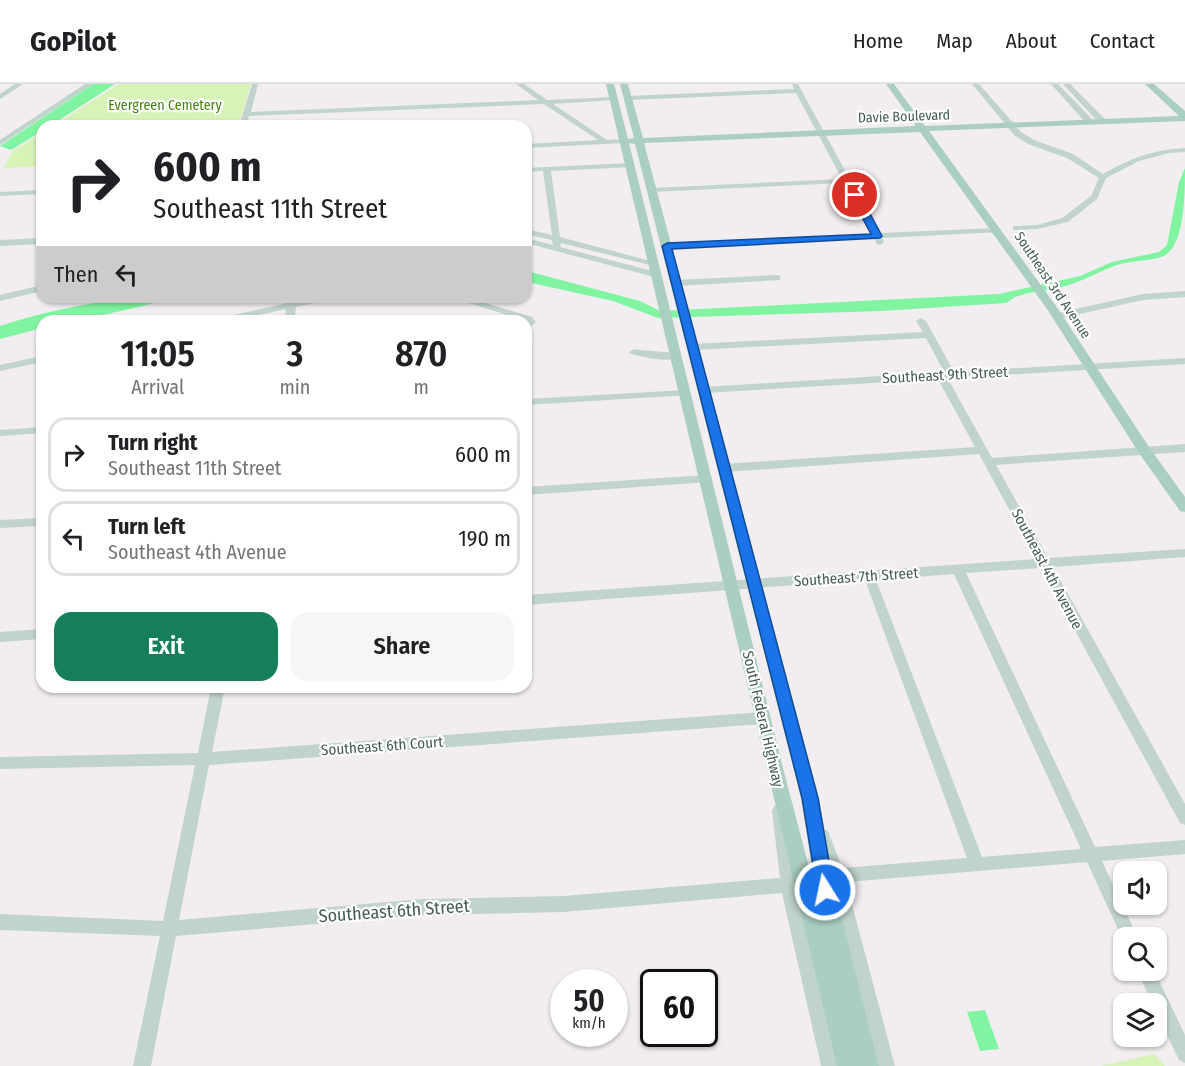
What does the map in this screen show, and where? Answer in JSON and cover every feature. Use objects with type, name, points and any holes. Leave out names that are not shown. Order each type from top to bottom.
[{"type":"main road","points":[[610,84],[656,270],[665,271],[676,283]]},
{"type":"main road","name":"South Federal Highway","points":[[624,84],[810,798],[825,890],[867,1066]]},
{"type":"main road","name":"Southeast 3rd Avenue","points":[[890,84],[997,230],[1054,312],[1144,450],[1185,507]]},
{"type":"main road","points":[[1149,84],[1185,117]]},
{"type":"main road","points":[[1160,84],[1185,106]]},
{"type":"main road","name":"Davie Boulevard","points":[[624,141],[1185,117]]},
{"type":"main road","points":[[647,235],[667,246]]},
{"type":"main road","name":"South Federal Highway","points":[[656,270],[774,768],[848,1066]]},
{"type":"main road","points":[[680,372],[689,381],[705,390]]},
{"type":"main road","points":[[685,393],[700,400],[709,410]]},
{"type":"street","points":[[0,97],[20,84]]},
{"type":"street","points":[[0,143],[90,84]]},
{"type":"street","points":[[244,120],[255,84]]},
{"type":"street","points":[[519,84],[606,142]]},
{"type":"street","points":[[975,84],[1018,135],[1070,156],[1103,177]]},
{"type":"street","points":[[1054,84],[1090,122]]},
{"type":"street","points":[[1066,84],[1103,122]]},
{"type":"street","points":[[628,98],[797,88],[879,240]]},
{"type":"street","points":[[246,114],[614,99]]},
{"type":"street","points":[[532,146],[624,141]]},
{"type":"street","points":[[1016,228],[1037,226],[1065,219],[1094,197],[1103,177],[1136,159],[1169,151],[1185,150]]},
{"type":"street","points":[[532,170],[630,165]]},
{"type":"street","points":[[548,169],[557,244]]},
{"type":"street","points":[[652,190],[848,181]]},
{"type":"street","points":[[0,194],[36,192]]},
{"type":"street","points":[[667,246],[879,240],[997,230]]},
{"type":"street","points":[[532,234],[601,261],[656,270]]},
{"type":"street","points":[[0,243],[36,241]]},
{"type":"street","points":[[532,241],[609,253],[656,270]]},
{"type":"street","points":[[601,261],[609,253]]},
{"type":"street","points":[[676,283],[777,278]]},
{"type":"street","points":[[0,290],[36,281]]},
{"type":"street","points":[[0,298],[36,289]]},
{"type":"street","points":[[1054,312],[1143,297],[1185,294]]},
{"type":"street","points":[[241,315],[286,303]]},
{"type":"street","points":[[475,303],[516,315]]},
{"type":"street","name":"Southeast 4th Avenue","points":[[921,321],[950,374],[944,381],[1185,818]]},
{"type":"street","points":[[693,347],[929,335]]},
{"type":"street","points":[[634,352],[646,356],[676,356]]},
{"type":"street","points":[[0,368],[36,360]]},
{"type":"street","name":"Southeast 9th Street","points":[[705,390],[1185,361]]},
{"type":"street","points":[[532,402],[685,393]]},
{"type":"street","points":[[0,433],[36,430]]},
{"type":"street","points":[[989,462],[1185,448]]},
{"type":"street","points":[[725,468],[982,450]]},
{"type":"street","points":[[532,491],[705,479]]},
{"type":"street","points":[[0,524],[36,522]]},
{"type":"street","name":"Southeast 7th Street","points":[[532,600],[1185,553]]},
{"type":"street","points":[[958,569],[1125,927]]},
{"type":"street","points":[[869,576],[977,864]]},
{"type":"street","points":[[0,637],[36,634]]},
{"type":"street","points":[[142,1066],[217,693]]},
{"type":"street","name":"Southeast 6th Court","points":[[0,763],[204,759],[763,718]]},
{"type":"street","points":[[774,768],[788,885],[830,1066]]},
{"type":"street","points":[[810,798],[837,876],[886,1066]]},
{"type":"street","points":[[837,876],[1185,847]]},
{"type":"street","name":"Southeast 6th Street","points":[[0,922],[169,929],[423,907],[564,904],[788,885]]},
{"type":"street","points":[[1150,981],[1185,1054]]},
{"type":"green space","name":"Evergreen Cemetery","points":[[119,84],[251,84],[240,120],[62,120]]},
{"type":"green space","points":[[36,137],[36,166],[3,168],[13,151]]},
{"type":"green space","points":[[1154,1054],[1165,1066],[1101,1066]]},
{"type":"shaded area","points":[[93,84],[115,84],[59,120],[39,120]]},
{"type":"shaded area","points":[[36,122],[36,135],[11,150],[0,146]]},
{"type":"shaded area","points":[[1185,168],[1184,204],[1180,230],[1171,250],[1164,256],[1120,264],[1070,284],[1023,295],[1007,303],[881,311],[658,318],[613,301],[532,283],[532,272],[640,301],[660,311],[999,294],[1080,276],[1112,262],[1159,252],[1167,245],[1179,182]]},
{"type":"shaded area","points":[[99,303],[153,303],[99,315],[38,315]]},
{"type":"shaded area","points":[[36,315],[36,330],[0,339],[0,326]]},
{"type":"shaded area","points":[[985,1010],[999,1049],[980,1051],[967,1012]]},
{"type":"route","points":[[825,890],[810,798],[667,246],[877,236],[855,195]]}]
